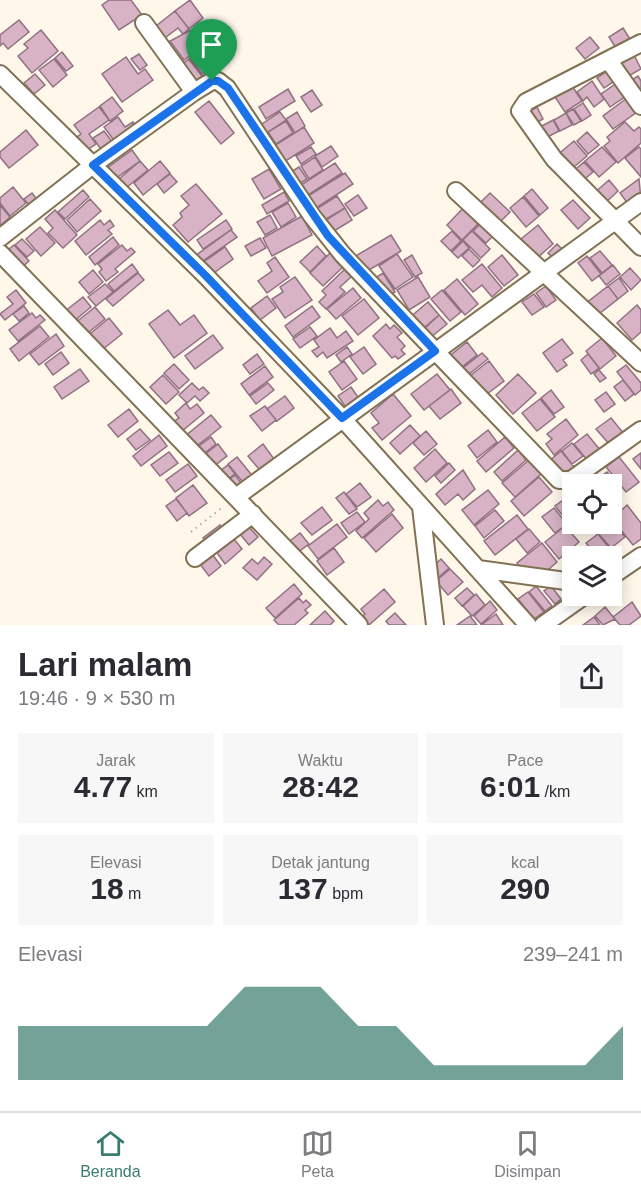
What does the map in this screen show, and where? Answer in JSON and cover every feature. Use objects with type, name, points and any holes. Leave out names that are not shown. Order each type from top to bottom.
[{"type":"street","points":[[144,23],[194,92]]},
{"type":"street","points":[[641,43],[526,102],[521,106],[520,111],[554,159],[641,247]]},
{"type":"street","points":[[609,61],[641,106]]},
{"type":"street","points":[[0,75],[205,275],[342,418],[528,625]]},
{"type":"street","points":[[0,238],[93,165],[194,92],[212,81],[218,81],[228,88],[328,236],[562,482],[571,480],[641,430]]},
{"type":"street","points":[[456,191],[641,363]]},
{"type":"street","points":[[236,497],[641,202]]},
{"type":"street","points":[[0,252],[359,625]]},
{"type":"street","points":[[421,507],[435,625]]},
{"type":"street","points":[[195,558],[253,514]]},
{"type":"street","points":[[622,569],[641,555]]},
{"type":"street","points":[[478,570],[562,581]]},
{"type":"street","points":[[543,625],[570,606]]},
{"type":"path","points":[[191,532],[236,497]]},
{"type":"building","points":[[109,0],[131,0],[142,15],[119,30],[102,5]]},
{"type":"building","points":[[190,0],[203,18],[189,29],[175,11]]},
{"type":"building","points":[[175,11],[189,29],[183,34],[178,28],[162,40],[151,30]]},
{"type":"building","points":[[19,20],[29,32],[8,49],[3,43],[0,46],[0,35]]},
{"type":"building","points":[[195,28],[206,44],[184,60],[170,41]]},
{"type":"building","points":[[623,28],[633,44],[619,53],[609,37]]},
{"type":"building","points":[[41,30],[58,51],[32,73],[18,56],[28,48],[24,44]]},
{"type":"building","points":[[590,37],[599,48],[585,59],[576,48]]},
{"type":"building","points":[[219,44],[229,58],[217,67],[207,52]]},
{"type":"building","points":[[201,50],[213,67],[202,74],[190,58]]},
{"type":"building","points":[[62,52],[73,66],[66,71],[55,58]]},
{"type":"building","points":[[633,53],[641,69],[623,79],[614,64]]},
{"type":"building","points":[[139,54],[147,65],[140,70],[131,59]]},
{"type":"building","points":[[126,57],[138,74],[145,69],[153,80],[122,102],[102,74]]},
{"type":"building","points":[[54,59],[67,75],[53,87],[39,70]]},
{"type":"building","points":[[189,59],[205,80],[193,88],[178,67]]},
{"type":"building","points":[[609,70],[616,80],[604,88],[597,78]]},
{"type":"building","points":[[35,74],[45,85],[34,94],[24,83]]},
{"type":"building","points":[[638,76],[641,81],[641,92],[627,83]]},
{"type":"building","points":[[592,81],[604,99],[594,107],[587,97],[583,101],[577,92]]},
{"type":"building","points":[[617,83],[626,96],[610,107],[601,94]]},
{"type":"building","points":[[572,86],[582,101],[565,112],[555,97]]},
{"type":"building","points":[[288,89],[295,101],[266,119],[259,107]]},
{"type":"building","points":[[312,90],[322,105],[311,112],[301,97]]},
{"type":"building","points":[[112,97],[123,111],[110,121],[100,106]]},
{"type":"building","points":[[627,98],[637,112],[613,129],[603,116]]},
{"type":"building","points":[[209,101],[234,133],[221,144],[195,112]]},
{"type":"building","points":[[583,103],[591,115],[582,121],[574,109]]},
{"type":"building","points":[[99,107],[109,120],[89,134],[96,144],[87,150],[77,137],[81,134],[74,125]]},
{"type":"building","points":[[537,107],[543,119],[533,125],[526,113]]},
{"type":"building","points":[[573,109],[581,121],[574,125],[566,113]]},
{"type":"building","points":[[280,112],[286,120],[265,134],[259,126]]},
{"type":"building","points":[[297,112],[305,126],[295,133],[286,119]]},
{"type":"building","points":[[566,113],[572,125],[560,131],[554,120]]},
{"type":"building","points":[[118,117],[125,127],[133,122],[139,131],[118,146],[104,127]]},
{"type":"building","points":[[553,120],[559,131],[544,139],[538,128]]},
{"type":"building","points":[[286,121],[293,133],[276,144],[268,132]]},
{"type":"building","points":[[625,122],[634,131],[639,127],[641,129],[641,143],[618,163],[604,146],[610,141],[607,137]]},
{"type":"building","points":[[304,127],[314,143],[284,162],[274,146]]},
{"type":"building","points":[[26,130],[38,145],[9,168],[0,157],[0,152]]},
{"type":"building","points":[[104,131],[116,147],[105,155],[93,138]]},
{"type":"building","points":[[587,132],[599,145],[588,154],[577,141]]},
{"type":"building","points":[[574,141],[587,156],[568,172],[555,157]]},
{"type":"building","points":[[331,146],[338,156],[322,167],[315,156]]},
{"type":"building","points":[[311,147],[316,154],[301,164],[296,156]]},
{"type":"building","points":[[602,147],[616,162],[599,177],[585,161]]},
{"type":"building","points":[[639,147],[641,149],[641,177],[625,158]]},
{"type":"building","points":[[132,150],[140,161],[115,179],[107,168]]},
{"type":"building","points":[[315,157],[323,170],[309,179],[301,166]]},
{"type":"building","points":[[140,161],[148,170],[126,188],[119,179]]},
{"type":"building","points":[[160,161],[170,173],[143,195],[134,183]]},
{"type":"building","points":[[584,162],[593,172],[580,183],[571,173]]},
{"type":"building","points":[[335,163],[342,173],[308,195],[301,185]]},
{"type":"building","points":[[299,167],[307,179],[294,187],[286,175]]},
{"type":"building","points":[[269,169],[281,189],[264,199],[252,179]]},
{"type":"building","points":[[345,173],[353,184],[316,208],[308,196]]},
{"type":"building","points":[[170,174],[177,182],[164,193],[157,184]]},
{"type":"building","points":[[639,179],[641,200],[631,208],[620,193]]},
{"type":"building","points":[[609,180],[618,191],[603,205],[593,194]]},
{"type":"building","points":[[196,184],[222,214],[188,242],[173,225],[182,217],[180,213],[189,205],[181,196]]},
{"type":"building","points":[[13,187],[26,203],[10,216],[0,203],[0,198]]},
{"type":"building","points":[[532,189],[548,208],[540,215],[524,196]]},
{"type":"building","points":[[83,190],[89,197],[65,219],[58,212]]},
{"type":"building","points":[[284,192],[289,201],[267,214],[262,205]]},
{"type":"building","points":[[32,193],[41,205],[34,211],[24,199]]},
{"type":"building","points":[[490,193],[510,212],[497,225],[477,206]]},
{"type":"building","points":[[358,195],[367,208],[354,216],[345,204]]},
{"type":"building","points":[[337,196],[345,208],[321,222],[313,211]]},
{"type":"building","points":[[523,197],[539,216],[526,227],[510,208]]},
{"type":"building","points":[[90,199],[101,211],[77,232],[67,220]]},
{"type":"building","points":[[573,200],[590,218],[578,229],[561,210]]},
{"type":"building","points":[[288,203],[296,217],[281,227],[272,212]]},
{"type":"building","points":[[467,204],[474,212],[470,215],[478,224],[462,240],[447,225]]},
{"type":"building","points":[[0,205],[10,217],[0,226]]},
{"type":"building","points":[[345,208],[352,220],[331,233],[323,222]]},
{"type":"building","points":[[55,210],[77,235],[63,248],[48,233],[53,228],[45,219]]},
{"type":"building","points":[[270,215],[277,228],[265,235],[257,222]]},
{"type":"building","points":[[302,216],[312,235],[272,256],[263,238]]},
{"type":"building","points":[[100,220],[104,225],[110,220],[114,226],[108,230],[112,234],[86,255],[75,241]]},
{"type":"building","points":[[226,220],[232,229],[203,249],[197,240]]},
{"type":"building","points":[[481,223],[493,236],[486,243],[473,231]]},
{"type":"building","points":[[538,225],[553,244],[537,258],[521,239]]},
{"type":"building","points":[[40,227],[55,243],[41,256],[26,239]]},
{"type":"building","points":[[231,230],[237,237],[200,263],[195,256]]},
{"type":"building","points":[[452,231],[461,241],[451,251],[441,241]]},
{"type":"building","points":[[472,231],[490,249],[481,258],[463,240]]},
{"type":"building","points":[[391,235],[401,251],[364,273],[354,257]]},
{"type":"building","points":[[113,237],[119,245],[95,265],[89,257]]},
{"type":"building","points":[[260,238],[266,248],[251,256],[245,246]]},
{"type":"building","points":[[22,239],[34,251],[27,257],[15,245]]},
{"type":"building","points":[[463,241],[469,248],[458,258],[452,252]]},
{"type":"building","points":[[557,244],[564,251],[555,260],[548,253]]},
{"type":"building","points":[[14,245],[29,261],[18,271],[3,254]]},
{"type":"building","points":[[122,245],[127,251],[131,248],[135,252],[115,269],[118,272],[106,281],[99,272],[102,269],[98,264]]},
{"type":"building","points":[[317,246],[326,256],[310,272],[300,262]]},
{"type":"building","points":[[225,247],[233,259],[211,275],[202,263]]},
{"type":"building","points":[[469,249],[480,260],[473,267],[462,256]]},
{"type":"building","points":[[600,251],[612,265],[602,273],[590,258]]},
{"type":"building","points":[[330,253],[343,267],[323,286],[310,273]]},
{"type":"building","points":[[397,254],[413,277],[395,289],[379,266]]},
{"type":"building","points":[[412,255],[422,273],[415,277],[404,260]]},
{"type":"building","points":[[502,255],[518,275],[504,286],[488,267]]},
{"type":"building","points":[[587,256],[601,274],[592,281],[578,263]]},
{"type":"building","points":[[275,257],[289,277],[267,293],[258,281],[272,271],[267,263]]},
{"type":"building","points":[[132,264],[138,272],[114,291],[108,284]]},
{"type":"building","points":[[482,264],[502,288],[492,297],[482,285],[473,292],[462,280]]},
{"type":"building","points":[[613,265],[620,274],[606,285],[599,276]]},
{"type":"building","points":[[630,268],[641,280],[631,290],[620,277]]},
{"type":"building","points":[[345,269],[352,276],[340,287],[345,292],[326,309],[319,302],[326,295],[322,291]]},
{"type":"building","points":[[93,270],[103,282],[89,294],[79,282]]},
{"type":"building","points":[[138,273],[144,280],[113,306],[106,299]]},
{"type":"building","points":[[383,273],[395,292],[386,297],[375,278]]},
{"type":"building","points":[[295,277],[312,300],[285,318],[272,299],[283,292],[280,287]]},
{"type":"building","points":[[418,277],[430,297],[409,310],[397,290]]},
{"type":"building","points":[[619,278],[628,291],[618,299],[608,286]]},
{"type":"building","points":[[457,279],[478,304],[465,315],[444,290]]},
{"type":"building","points":[[105,284],[113,292],[96,306],[88,297]]},
{"type":"building","points":[[546,286],[556,300],[546,307],[536,293]]},
{"type":"building","points":[[608,286],[618,299],[595,317],[585,304]]},
{"type":"building","points":[[353,288],[361,298],[336,319],[327,309]]},
{"type":"building","points":[[16,290],[26,303],[5,320],[0,314],[13,304],[7,297]]},
{"type":"building","points":[[442,290],[461,312],[450,321],[431,299]]},
{"type":"building","points":[[534,294],[544,307],[532,315],[522,302]]},
{"type":"building","points":[[267,296],[276,308],[260,320],[251,308]]},
{"type":"building","points":[[83,297],[91,307],[73,322],[64,312]]},
{"type":"building","points":[[364,299],[379,318],[358,335],[342,316]]},
{"type":"building","points":[[428,302],[439,315],[419,332],[408,319]]},
{"type":"building","points":[[637,305],[641,310],[641,332],[632,340],[617,323]]},
{"type":"building","points":[[24,306],[29,313],[19,321],[13,314]]},
{"type":"building","points":[[312,306],[320,317],[293,337],[285,326]]},
{"type":"building","points":[[95,307],[105,319],[84,336],[74,324]]},
{"type":"building","points":[[168,310],[180,325],[194,315],[207,333],[174,358],[149,324]]},
{"type":"building","points":[[32,313],[36,318],[40,315],[45,320],[18,341],[9,330]]},
{"type":"building","points":[[439,315],[447,324],[430,338],[423,330]]},
{"type":"building","points":[[109,318],[122,334],[98,353],[85,338]]},
{"type":"building","points":[[386,324],[390,329],[394,325],[402,333],[397,337],[405,346],[401,350],[405,354],[398,359],[395,356],[392,358],[373,336]]},
{"type":"building","points":[[40,326],[49,337],[19,361],[10,349]]},
{"type":"building","points":[[310,327],[317,336],[300,348],[293,339]]},
{"type":"building","points":[[330,328],[337,338],[346,331],[353,341],[327,358],[323,352],[317,357],[312,351],[319,347],[314,340]]},
{"type":"building","points":[[56,334],[64,346],[39,365],[30,354]]},
{"type":"building","points":[[213,335],[223,348],[195,369],[185,356]]},
{"type":"building","points":[[602,338],[616,356],[600,369],[586,351]]},
{"type":"building","points":[[562,339],[573,353],[563,360],[567,365],[557,372],[543,353]]},
{"type":"building","points":[[467,342],[477,355],[457,371],[447,358]]},
{"type":"building","points":[[347,347],[352,354],[341,362],[336,355]]},
{"type":"building","points":[[364,347],[376,364],[363,374],[350,357]]},
{"type":"building","points":[[61,352],[69,363],[53,375],[45,364]]},
{"type":"building","points":[[482,353],[488,359],[464,378],[459,371]]},
{"type":"building","points":[[257,354],[264,364],[250,374],[243,365]]},
{"type":"building","points":[[588,354],[599,368],[591,374],[581,360]]},
{"type":"building","points":[[344,361],[357,379],[342,390],[329,372]]},
{"type":"building","points":[[489,361],[504,381],[483,397],[467,378]]},
{"type":"building","points":[[174,364],[189,380],[179,389],[164,373]]},
{"type":"building","points":[[626,365],[641,383],[641,390],[635,395],[617,372]]},
{"type":"building","points":[[265,366],[273,377],[249,395],[241,384]]},
{"type":"building","points":[[80,369],[89,381],[62,399],[54,387]]},
{"type":"building","points":[[599,370],[606,378],[600,382],[594,374]]},
{"type":"building","points":[[437,374],[450,390],[424,410],[411,394]]},
{"type":"building","points":[[518,374],[536,393],[513,414],[496,395]]},
{"type":"building","points":[[163,375],[179,392],[166,404],[150,387]]},
{"type":"building","points":[[623,380],[634,394],[625,401],[614,387]]},
{"type":"building","points":[[192,383],[199,390],[203,387],[209,393],[200,401],[195,396],[187,403],[179,395]]},
{"type":"building","points":[[268,383],[274,390],[256,404],[250,396]]},
{"type":"building","points":[[351,387],[360,400],[347,409],[338,396]]},
{"type":"building","points":[[451,389],[461,403],[440,419],[429,406]]},
{"type":"building","points":[[551,390],[564,407],[554,414],[541,398]]},
{"type":"building","points":[[606,392],[615,404],[604,412],[595,400]]},
{"type":"building","points":[[393,394],[411,416],[382,440],[372,428],[379,423],[371,413]]},
{"type":"building","points":[[285,396],[294,408],[277,421],[267,409]]},
{"type":"building","points":[[540,399],[555,417],[537,431],[522,413]]},
{"type":"building","points":[[186,403],[190,409],[197,404],[204,413],[181,432],[173,422],[179,418],[175,413]]},
{"type":"building","points":[[265,406],[276,420],[262,431],[250,416]]},
{"type":"building","points":[[129,409],[138,421],[118,437],[108,425]]},
{"type":"building","points":[[211,415],[221,427],[193,449],[184,437]]},
{"type":"building","points":[[611,418],[624,434],[610,445],[596,429]]},
{"type":"building","points":[[566,419],[578,435],[554,455],[546,444],[552,439],[547,434]]},
{"type":"building","points":[[410,425],[420,436],[400,454],[390,443]]},
{"type":"building","points":[[140,429],[150,440],[136,450],[127,439]]},
{"type":"building","points":[[488,430],[497,442],[477,458],[468,446]]},
{"type":"building","points":[[426,431],[437,444],[424,455],[413,443]]},
{"type":"building","points":[[587,434],[600,450],[587,460],[574,444]]},
{"type":"building","points":[[159,435],[167,446],[141,466],[133,456]]},
{"type":"building","points":[[211,437],[216,444],[200,457],[195,449]]},
{"type":"building","points":[[505,437],[514,448],[486,472],[477,461]]},
{"type":"building","points":[[572,443],[583,456],[572,464],[562,451]]},
{"type":"building","points":[[218,444],[227,456],[213,467],[204,455]]},
{"type":"building","points":[[263,444],[277,463],[263,474],[248,456]]},
{"type":"building","points":[[435,449],[447,463],[426,482],[414,468]]},
{"type":"building","points":[[518,450],[526,460],[502,481],[494,472]]},
{"type":"building","points":[[561,451],[575,468],[567,474],[562,474],[561,479],[548,462]]},
{"type":"building","points":[[169,452],[178,463],[160,476],[151,465]]},
{"type":"building","points":[[641,453],[641,469],[633,459]]},
{"type":"building","points":[[237,457],[255,479],[246,486],[228,464]]},
{"type":"building","points":[[619,457],[639,482],[626,492],[622,487],[622,474],[612,474],[606,467]]},
{"type":"building","points":[[529,460],[541,474],[515,497],[502,483]]},
{"type":"building","points":[[449,463],[455,470],[441,483],[435,476]]},
{"type":"building","points":[[188,464],[197,476],[175,492],[166,480]]},
{"type":"building","points":[[228,465],[235,474],[224,482],[217,473]]},
{"type":"building","points":[[463,470],[475,489],[463,500],[458,494],[445,505],[436,494]]},
{"type":"building","points":[[235,475],[245,488],[235,496],[225,483]]},
{"type":"building","points":[[539,477],[552,492],[524,516],[511,501]]},
{"type":"building","points":[[360,483],[371,497],[357,507],[346,494]]},
{"type":"building","points":[[193,485],[207,503],[189,516],[176,498]]},
{"type":"building","points":[[488,490],[499,504],[474,525],[462,510]]},
{"type":"building","points":[[344,492],[357,509],[349,514],[336,498]]},
{"type":"building","points":[[176,499],[187,513],[177,521],[166,506]]},
{"type":"building","points":[[378,500],[383,506],[388,502],[394,510],[362,538],[356,531],[369,519],[364,513]]},
{"type":"building","points":[[562,501],[562,515],[555,506]]},
{"type":"building","points":[[627,505],[641,523],[641,539],[633,545],[622,531],[622,510]]},
{"type":"building","points":[[322,507],[332,520],[312,535],[301,523]]},
{"type":"building","points":[[554,508],[562,518],[562,528],[555,533],[542,517]]},
{"type":"building","points":[[495,510],[504,521],[484,538],[475,526]]},
{"type":"building","points":[[357,512],[365,522],[349,534],[341,523]]},
{"type":"building","points":[[392,514],[403,528],[376,552],[364,538]]},
{"type":"building","points":[[517,515],[528,529],[495,555],[484,541]]},
{"type":"building","points":[[337,524],[347,537],[318,559],[308,546]]},
{"type":"building","points":[[220,525],[227,534],[210,547],[203,538]]},
{"type":"building","points":[[249,527],[258,537],[249,545],[240,534]]},
{"type":"building","points":[[562,528],[562,534],[572,534],[579,542],[574,546],[562,546],[562,556],[559,559],[545,542]]},
{"type":"building","points":[[529,529],[540,542],[527,553],[516,539]]},
{"type":"building","points":[[300,533],[309,544],[294,555],[285,545]]},
{"type":"building","points":[[598,534],[608,546],[589,546],[586,543]]},
{"type":"building","points":[[599,534],[622,534],[625,537],[614,546],[609,546]]},
{"type":"building","points":[[234,539],[242,549],[225,564],[217,553]]},
{"type":"building","points":[[542,543],[557,562],[540,577],[526,575],[517,563]]},
{"type":"building","points":[[334,548],[344,562],[327,575],[317,561]]},
{"type":"building","points":[[212,554],[221,566],[209,576],[200,564]]},
{"type":"building","points":[[264,557],[272,564],[257,580],[243,568],[252,559],[258,564]]},
{"type":"building","points":[[441,559],[449,568],[438,578],[430,569]]},
{"type":"building","points":[[450,569],[463,582],[448,595],[436,581]]},
{"type":"building","points":[[294,584],[302,594],[275,618],[266,608]]},
{"type":"building","points":[[536,586],[552,606],[545,611],[529,592]]},
{"type":"building","points":[[551,586],[561,599],[555,604],[544,591]]},
{"type":"building","points":[[467,588],[474,595],[462,606],[455,598]]},
{"type":"building","points":[[384,589],[395,602],[369,625],[362,617],[365,614],[361,609]]},
{"type":"building","points":[[528,592],[544,612],[534,619],[518,599]]},
{"type":"building","points":[[476,594],[485,605],[472,616],[463,606]]},
{"type":"building","points":[[299,598],[303,603],[306,600],[311,605],[305,610],[308,613],[294,625],[279,625],[274,620]]},
{"type":"building","points":[[490,601],[497,610],[481,624],[474,616]]},
{"type":"building","points":[[632,602],[641,616],[629,625],[620,625],[613,617]]},
{"type":"building","points":[[605,607],[615,619],[603,625],[595,616]]},
{"type":"building","points":[[325,611],[334,621],[330,625],[310,625]]},
{"type":"building","points":[[395,613],[406,625],[389,625],[386,621]]},
{"type":"building","points":[[496,614],[503,625],[481,625]]},
{"type":"building","points":[[470,616],[477,625],[457,625]]},
{"type":"building","points":[[594,617],[600,625],[583,625]]},
{"type":"route","points":[[212,81],[218,81],[228,88],[312,216],[343,255],[435,351],[342,418],[205,275],[93,165],[212,81]]}]
